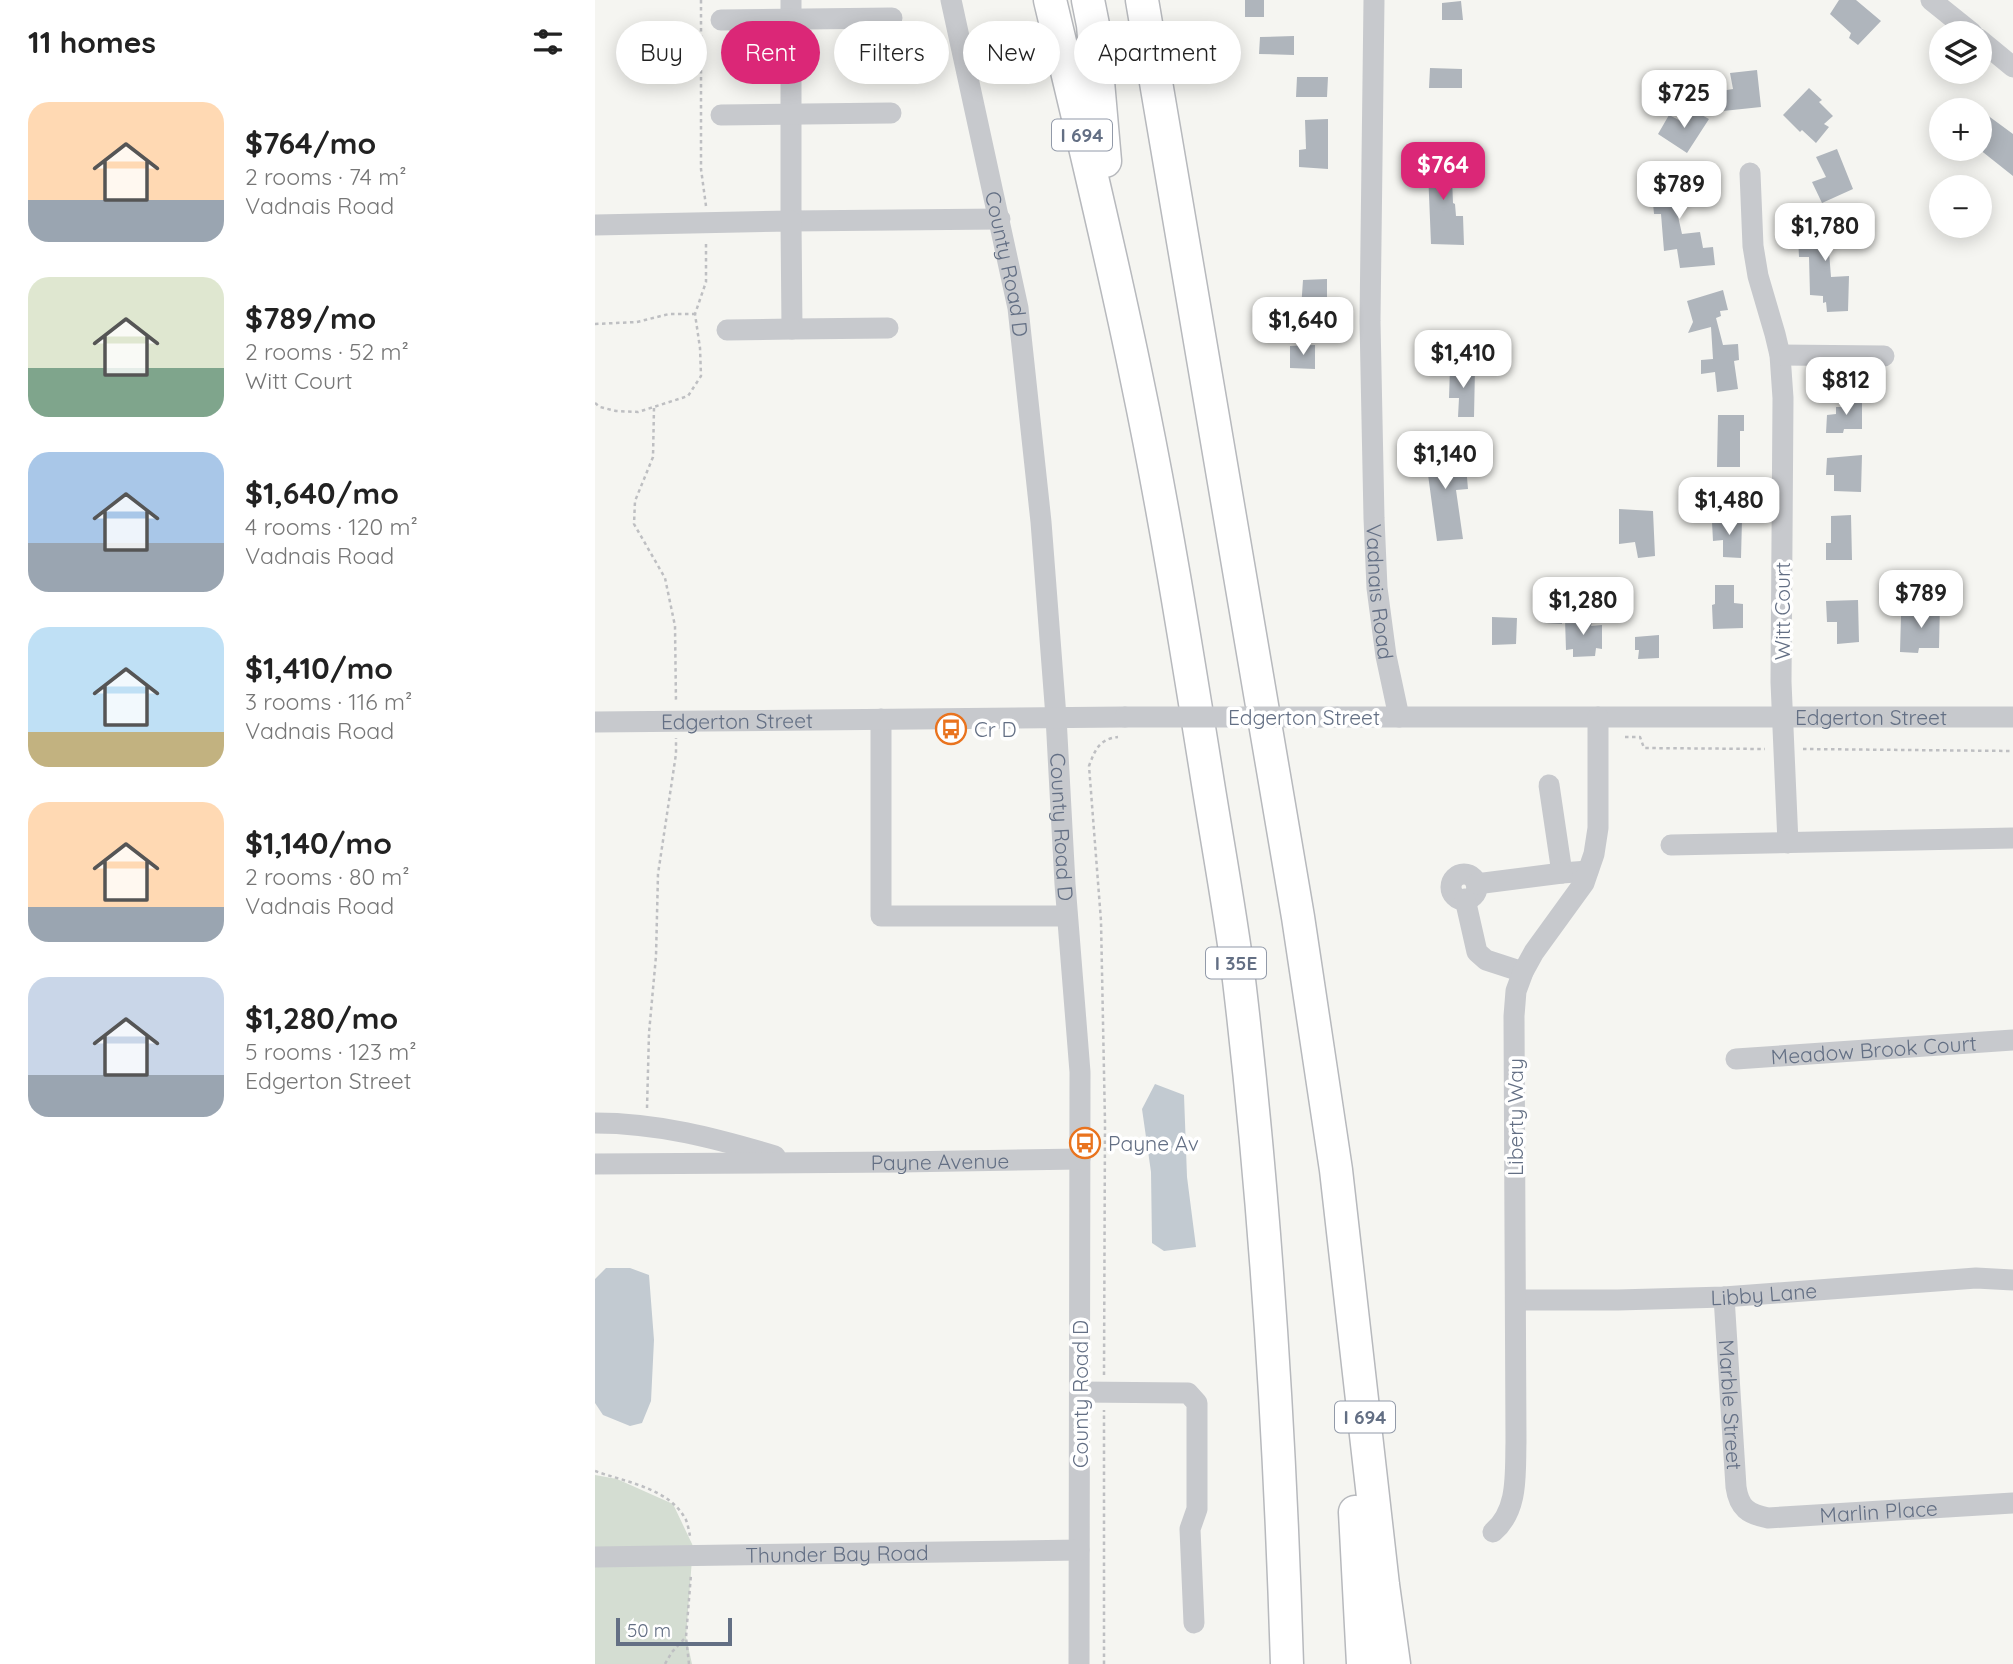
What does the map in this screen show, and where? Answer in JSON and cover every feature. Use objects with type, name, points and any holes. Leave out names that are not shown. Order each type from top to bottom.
[{"type":"highway","name":"I 694","points":[[1050,0],[1114,271]]},
{"type":"highway","name":"I 35E","points":[[1088,0],[1093,25],[1114,271],[1173,567],[1239,977],[1269,1303],[1287,1664]]},
{"type":"highway","points":[[1142,0],[1298,917],[1336,1170],[1363,1664]]},
{"type":"highway","name":"I 694","points":[[1336,1170],[1394,1664]]},
{"type":"street","name":"County Road D","points":[[951,0],[1019,308],[1041,522],[1080,1072],[1079,1664]]},
{"type":"street","name":"Vadnais Road","points":[[1374,0],[1370,321],[1374,518],[1377,588],[1386,656],[1399,718]]},
{"type":"street","points":[[1931,0],[1957,21]]},
{"type":"street","points":[[721,19],[791,10],[892,18]]},
{"type":"street","points":[[791,10],[792,329]]},
{"type":"street","points":[[1992,50],[2013,67]]},
{"type":"street","points":[[721,115],[891,113]]},
{"type":"street","name":"Witt Court","points":[[1751,173],[1753,246],[1758,276],[1780,355],[1783,398],[1782,716],[1789,843]]},
{"type":"street","points":[[595,225],[1000,219]]},
{"type":"street","points":[[727,330],[888,328]]},
{"type":"street","points":[[1780,355],[1884,356]]},
{"type":"street","name":"Edgerton Street","points":[[595,722],[1056,718],[1121,727],[1337,717],[1598,727],[1782,716],[2013,717]]},
{"type":"street","points":[[881,719],[881,916],[1067,916]]},
{"type":"street","name":"Liberty Way","points":[[1493,1532],[1505,1519],[1515,1486],[1516,991],[1534,952],[1584,883],[1594,854],[1598,828],[1598,727]]},
{"type":"street","points":[[1549,785],[1562,873]]},
{"type":"street","points":[[1671,845],[2013,838]]},
{"type":"street","points":[[1523,972],[1486,960],[1477,952],[1471,892],[1562,873],[1588,871]]},
{"type":"street","name":"Meadow Brook Court","points":[[1736,1059],[2013,1040]]},
{"type":"street","name":"Payne Avenue","points":[[595,1123],[628,1123],[675,1129],[801,1163]]},
{"type":"street","name":"Payne Avenue","points":[[595,1164],[1080,1159]]},
{"type":"street","name":"Libby Lane","points":[[1516,1300],[1724,1297],[1976,1278],[2013,1280]]},
{"type":"street","name":"Marble Street","points":[[1724,1297],[1737,1498],[1747,1511]]},
{"type":"street","points":[[1080,1392],[1188,1393],[1197,1403],[1197,1509],[1190,1529],[1194,1623]]},
{"type":"street","name":"Marlin Place","points":[[1747,1511],[1768,1518],[2013,1503]]},
{"type":"street","name":"Thunder Bay Road","points":[[595,1557],[1079,1550]]},
{"type":"path","points":[[595,403],[616,411],[638,412],[654,408],[688,396],[701,376],[695,313],[706,282],[706,202],[701,169],[701,0]]},
{"type":"path","points":[[595,324],[637,322],[669,314],[695,313]]},
{"type":"path","points":[[654,408],[653,457],[635,501],[634,524],[665,578],[675,626],[675,703]]},
{"type":"path","points":[[1105,1123],[1101,921],[1089,766],[1097,746],[1121,727]]},
{"type":"path","points":[[1598,727],[1640,737],[1644,748],[2013,751]]},
{"type":"path","points":[[647,1115],[658,874],[676,754],[676,729]]},
{"type":"path","points":[[665,1664],[686,1637]]},
{"type":"shaded area","points":[[1155,1084],[1184,1095],[1187,1177],[1196,1247],[1164,1251],[1152,1243],[1151,1172],[1142,1109]]},
{"type":"shaded area","points":[[606,1268],[630,1268],[649,1275],[654,1340],[651,1401],[642,1423],[630,1426],[603,1415],[595,1403],[595,1279]]},
{"type":"shaded area","points":[[595,1475],[617,1479],[673,1504],[693,1546],[686,1637],[692,1664],[595,1664]]},
{"type":"building","points":[[1245,0],[1264,0],[1264,17],[1245,17]]},
{"type":"building","points":[[1839,0],[1856,0],[1881,21],[1858,45],[1849,38],[1851,33],[1830,14]]},
{"type":"building","points":[[1461,1],[1463,20],[1442,20],[1442,3]]},
{"type":"building","points":[[1294,36],[1294,55],[1259,54],[1260,37]]},
{"type":"building","points":[[1430,68],[1462,69],[1462,88],[1429,88]]},
{"type":"building","points":[[1757,70],[1761,107],[1723,111],[1721,91],[1733,89],[1730,73]]},
{"type":"building","points":[[1297,77],[1328,77],[1327,97],[1296,97]]},
{"type":"building","points":[[1809,88],[1833,116],[1824,124],[1829,127],[1816,143],[1783,115]]},
{"type":"building","points":[[1689,108],[1709,119],[1687,153],[1658,134],[1669,115],[1681,121]]},
{"type":"building","points":[[1328,119],[1328,169],[1299,167],[1299,150],[1306,149],[1305,120]]},
{"type":"building","points":[[1992,119],[2013,134],[2013,176],[1992,159]]},
{"type":"building","points":[[1837,149],[1853,189],[1822,203],[1812,182],[1826,177],[1816,157]]},
{"type":"building","points":[[1451,153],[1453,203],[1456,216],[1463,216],[1464,245],[1431,244],[1426,171],[1428,154]]},
{"type":"building","points":[[1690,172],[1694,197],[1682,197],[1682,202],[1675,203],[1682,234],[1700,232],[1703,248],[1713,247],[1715,265],[1680,268],[1677,249],[1664,251],[1661,214],[1654,214],[1651,181],[1669,179],[1670,173]]},
{"type":"building","points":[[1841,216],[1840,240],[1828,239],[1831,277],[1849,276],[1848,311],[1827,312],[1823,296],[1810,295],[1809,257],[1799,257],[1798,236],[1810,237],[1810,218]]},
{"type":"building","points":[[1327,279],[1327,330],[1305,331],[1305,309],[1301,309],[1303,280]]},
{"type":"building","points":[[1723,290],[1728,310],[1720,311],[1721,316],[1716,318],[1723,345],[1738,344],[1739,360],[1734,361],[1738,389],[1717,392],[1715,372],[1701,374],[1701,360],[1713,359],[1711,327],[1688,333],[1693,322],[1687,301]]},
{"type":"building","points":[[1315,345],[1315,369],[1290,368],[1290,346]]},
{"type":"building","points":[[1450,368],[1475,368],[1474,417],[1458,417],[1459,398],[1449,398]]},
{"type":"building","points":[[1841,399],[1862,399],[1862,429],[1826,433],[1827,415],[1836,414],[1836,407],[1841,407]]},
{"type":"building","points":[[1718,415],[1744,415],[1744,431],[1740,431],[1740,467],[1717,467]]},
{"type":"building","points":[[1446,442],[1451,468],[1466,466],[1468,489],[1456,490],[1463,539],[1437,541],[1424,445]]},
{"type":"building","points":[[1862,455],[1861,492],[1834,491],[1834,475],[1826,475],[1827,458]]},
{"type":"building","points":[[1619,509],[1653,511],[1655,556],[1638,558],[1635,542],[1619,544]]},
{"type":"building","points":[[1851,515],[1852,560],[1826,560],[1826,543],[1831,543],[1831,516]]},
{"type":"building","points":[[1742,520],[1741,558],[1723,557],[1723,540],[1713,541],[1712,522]]},
{"type":"building","points":[[1715,585],[1734,585],[1734,603],[1743,604],[1743,628],[1713,629]]},
{"type":"building","points":[[1858,600],[1859,642],[1837,644],[1837,622],[1827,622],[1826,601]]},
{"type":"building","points":[[1924,602],[1940,603],[1939,648],[1919,648],[1918,653],[1900,652],[1901,616],[1924,615]]},
{"type":"building","points":[[1545,605],[1562,605],[1562,624],[1544,623]]},
{"type":"building","points":[[1492,617],[1517,618],[1516,644],[1492,645]]},
{"type":"building","points":[[1593,618],[1591,626],[1602,625],[1602,649],[1596,648],[1595,656],[1573,657],[1573,649],[1566,650],[1565,619]]},
{"type":"building","points":[[1659,635],[1659,658],[1638,659],[1639,650],[1635,650],[1635,637]]},
{"type":"place","name":"Cr D","points":[[951,729]]},
{"type":"place","name":"Payne Av","points":[[1085,1143]]}]
